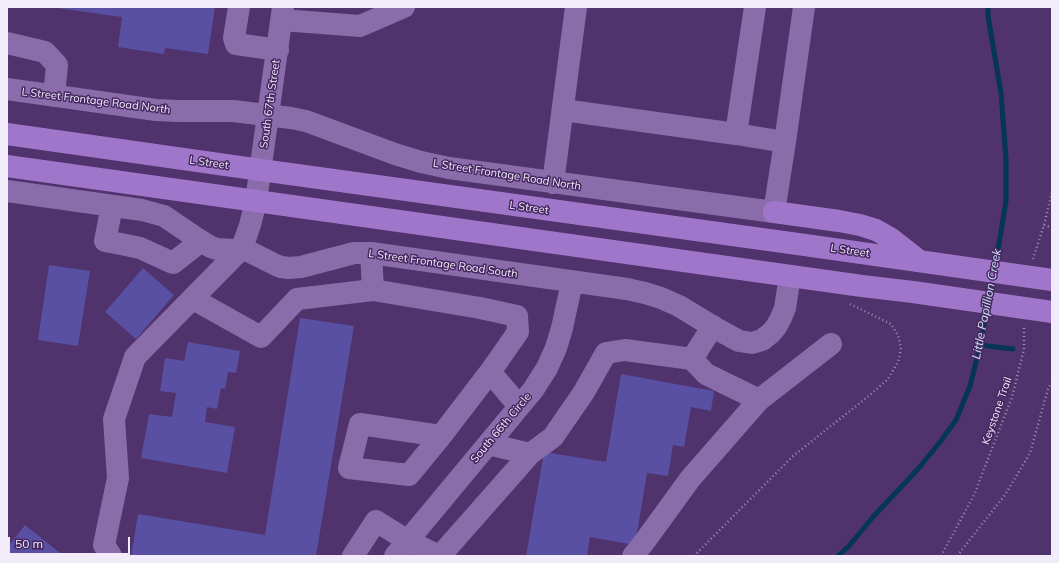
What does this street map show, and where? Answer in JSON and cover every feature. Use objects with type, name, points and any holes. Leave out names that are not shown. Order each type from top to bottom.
[{"type":"main road","name":"L Street","points":[[7,134],[1052,280]]},
{"type":"main road","points":[[7,166],[1052,312]]},
{"type":"main road","points":[[774,212],[839,221],[876,230],[890,238],[919,261]]},
{"type":"street","points":[[239,7],[234,38],[236,44],[269,49]]},
{"type":"street","points":[[283,14],[360,26],[404,7]]},
{"type":"street","points":[[553,183],[576,7]]},
{"type":"street","points":[[736,134],[755,7]]},
{"type":"street","points":[[774,212],[804,7]]},
{"type":"street","name":"South 67th Street","points":[[242,248],[250,226],[256,200],[269,115],[269,49],[283,14]]},
{"type":"street","points":[[7,43],[45,52],[57,65],[54,96]]},
{"type":"street","name":"L Street Frontage Road North","points":[[7,89],[156,110],[233,111],[291,118],[306,121],[395,154],[421,162],[449,168],[774,212]]},
{"type":"street","points":[[563,110],[785,142]]},
{"type":"street","points":[[7,191],[142,210],[164,216],[201,241],[217,249],[234,250],[242,248]]},
{"type":"street","points":[[112,206],[105,241],[140,248],[172,263],[201,241]]},
{"type":"street","points":[[110,556],[104,544],[118,478],[114,418],[135,357],[242,248]]},
{"type":"street","name":"L Street Frontage Road South","points":[[242,248],[276,265],[289,268],[301,267],[354,254],[371,254],[626,289],[656,296],[679,306],[740,341],[752,343],[762,340],[771,333],[782,318],[790,276]]},
{"type":"street","points":[[371,254],[373,290]]},
{"type":"street","name":"South 66th Circle","points":[[402,548],[533,390],[548,368],[562,328],[572,282]]},
{"type":"street","points":[[193,299],[261,337],[297,299],[373,290],[480,308],[517,316],[518,332],[490,372],[440,436]]},
{"type":"street","points":[[692,359],[713,326]]},
{"type":"street","points":[[633,556],[690,480],[759,400],[831,344]]},
{"type":"street","points":[[353,556],[376,521],[402,548],[440,556],[530,454],[553,437],[584,392],[606,353],[625,350],[692,359],[706,374],[759,400]]},
{"type":"street","points":[[490,372],[519,406]]},
{"type":"street","points":[[488,444],[530,454]]},
{"type":"path","points":[[1032,264],[1052,192]]},
{"type":"path","points":[[1044,225],[1052,228]]},
{"type":"path","points":[[694,556],[793,456],[888,379],[898,362],[902,348],[898,335],[891,324],[851,305],[837,294],[828,281]]},
{"type":"path","name":"Keystone Trail","points":[[941,556],[974,495],[1012,397],[1024,349],[1025,320]]},
{"type":"path","points":[[957,556],[1005,495],[1030,453],[1048,389],[1052,382]]},
{"type":"building","points":[[57,7],[215,7],[208,54],[165,48],[164,54],[118,47],[122,17]]},
{"type":"building","points":[[49,265],[90,271],[78,346],[38,340]]},
{"type":"building","points":[[143,268],[174,295],[136,339],[105,312]]},
{"type":"building","points":[[300,318],[354,326],[316,556],[131,556],[138,514],[265,535]]},
{"type":"building","points":[[188,342],[240,351],[236,373],[228,372],[225,389],[221,388],[217,409],[207,407],[205,422],[235,427],[227,473],[141,458],[149,414],[172,417],[176,393],[160,391],[165,358],[184,361]]},
{"type":"building","points":[[621,374],[714,391],[711,411],[691,407],[684,447],[673,445],[668,476],[647,473],[635,545],[590,537],[587,556],[526,556],[544,452],[606,462]]},
{"type":"building","points":[[25,525],[60,553],[58,556],[7,556],[7,548]]},
{"type":"waterway","name":"Little Papillion Creek","points":[[988,7],[988,16],[1001,93],[1006,159],[1006,201],[995,268]]},
{"type":"waterway","name":"Little Papillion Creek","points":[[989,297],[993,278]]},
{"type":"waterway","name":"Little Papillion Creek","points":[[838,556],[849,546],[872,518],[918,469],[956,420],[970,386],[981,342],[987,307]]},
{"type":"waterway","points":[[980,345],[1013,349]]}]
